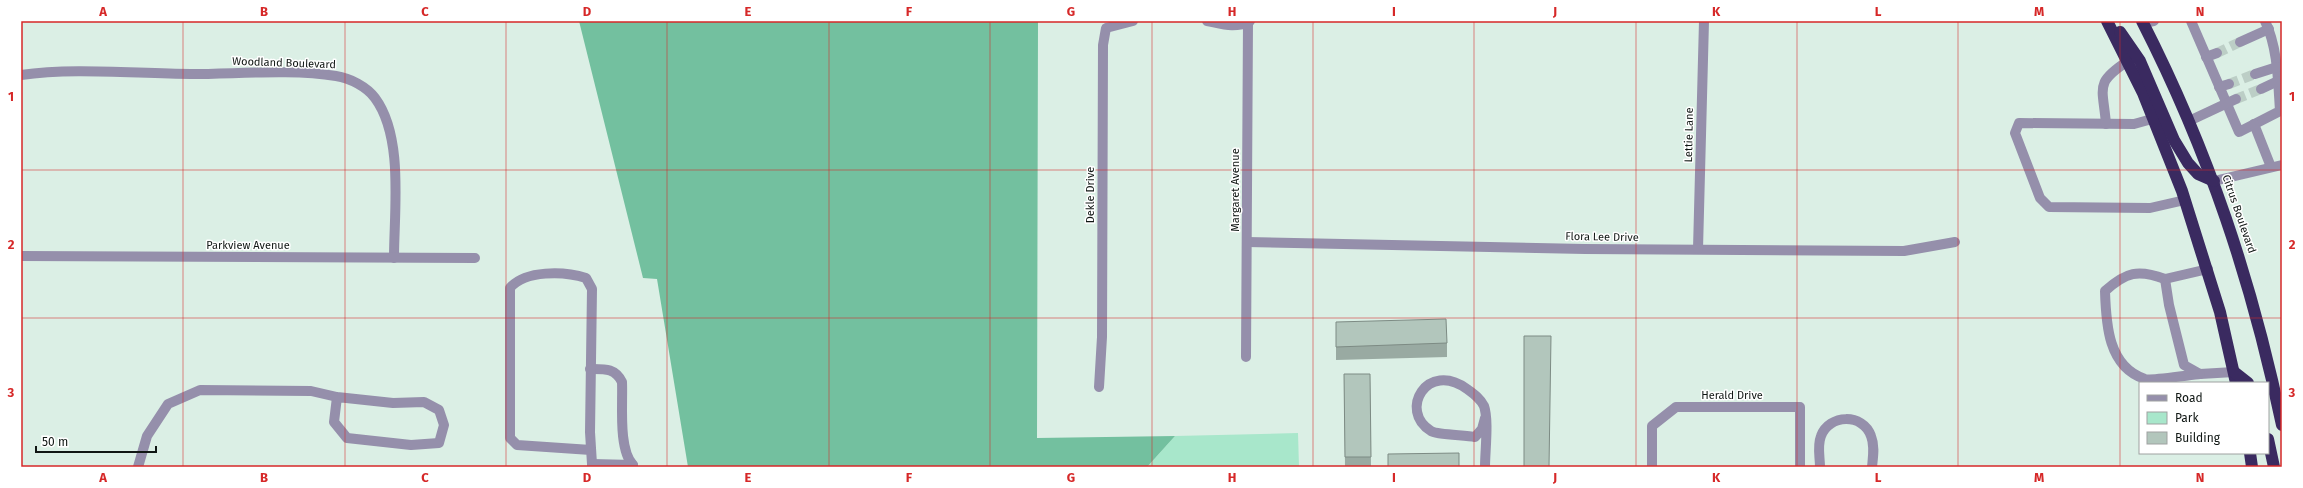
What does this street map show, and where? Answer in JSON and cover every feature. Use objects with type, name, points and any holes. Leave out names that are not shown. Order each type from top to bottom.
[{"type":"highway","points":[[2107,21],[2128,61],[2185,200],[2208,269],[2220,312],[2235,378],[2245,382]]},
{"type":"highway","points":[[2113,21],[2140,61],[2174,140],[2188,163],[2198,174],[2214,182]]},
{"type":"highway","name":"Citrus Boulevard","points":[[2147,22],[2214,182],[2262,332],[2282,425]]},
{"type":"highway","points":[[2269,444],[2274,467]]},
{"type":"highway","points":[[2250,454],[2252,467]]},
{"type":"street","points":[[1129,21],[1134,21]]},
{"type":"street","name":"Dekle Drive","points":[[1099,387],[1102,329],[1103,45],[1106,28],[1129,21]]},
{"type":"street","points":[[1207,21],[1231,26],[1249,22]]},
{"type":"street","name":"Lettie Lane","points":[[1698,249],[1704,21]]},
{"type":"street","points":[[2191,21],[2219,87],[2231,101],[2239,132],[2280,112],[2277,67],[2267,25],[2240,42]]},
{"type":"street","name":"Margaret Avenue","points":[[1246,358],[1249,22]]},
{"type":"street","points":[[2206,57],[2217,53]]},
{"type":"street","points":[[2106,124],[2103,84],[2107,76],[2128,61]]},
{"type":"street","points":[[2255,74],[2277,67]]},
{"type":"street","name":"Woodland Boulevard","points":[[21,75],[72,72],[285,73],[336,76],[348,79],[364,88],[374,97],[383,112],[390,130],[394,149],[394,258]]},
{"type":"street","points":[[2261,89],[2278,81]]},
{"type":"street","points":[[2219,87],[2230,84]]},
{"type":"street","points":[[2189,120],[2231,101]]},
{"type":"street","points":[[2152,119],[2134,124],[2019,123],[2015,133],[2040,198],[2049,207],[2150,208],[2185,200]]},
{"type":"street","points":[[2254,124],[2271,167]]},
{"type":"street","points":[[2214,182],[2282,165]]},
{"type":"street","name":"Flora Lee Drive","points":[[1247,242],[1904,251],[1931,248],[1955,242]]},
{"type":"street","name":"Parkview Avenue","points":[[21,256],[475,258]]},
{"type":"street","points":[[2208,269],[2165,279],[2149,273],[2132,273],[2117,280],[2104,291],[2105,315],[2110,340],[2124,368],[2146,380],[2200,374],[2235,378]]},
{"type":"street","points":[[591,450],[517,445],[510,438],[509,300],[510,288],[516,280],[530,275],[575,275],[586,278],[592,289],[590,369],[592,466],[633,466]]},
{"type":"street","points":[[2165,279],[2168,305],[2184,365],[2200,374]]},
{"type":"street","points":[[590,369],[608,369],[618,374],[622,382],[624,441],[627,459],[633,466]]},
{"type":"street","points":[[1485,418],[1482,428],[1475,437],[1453,434],[1442,435],[1431,432],[1423,425],[1418,416],[1417,405],[1420,394],[1426,386],[1436,381],[1447,380],[1457,382],[1479,398],[1484,407],[1485,418],[1485,467]]},
{"type":"street","points":[[138,467],[147,436],[168,404],[200,390],[311,391],[337,397],[393,403],[424,402],[438,410],[444,425],[438,443],[411,445],[347,438],[334,422],[337,397]]},
{"type":"street","name":"Herald Drive","points":[[1652,467],[1652,426],[1676,407],[1800,407],[1800,467]]},
{"type":"street","points":[[1820,467],[1819,445],[1823,432],[1833,422],[1849,419],[1863,425],[1871,436],[1872,467]]},
{"type":"green space","points":[[579,21],[1038,21],[1037,438],[1175,436],[1147,467],[688,467],[657,279],[643,278]]},
{"type":"green space","points":[[1298,433],[1299,467],[1147,467],[1175,436]]},
{"type":"building","points":[[1446,319],[1447,343],[1336,347],[1336,322]]},
{"type":"building","points":[[1524,336],[1551,336],[1549,467],[1524,467]]},
{"type":"building","points":[[1344,374],[1370,374],[1371,457],[1345,457]]},
{"type":"building","points":[[1459,453],[1459,467],[1388,467],[1388,454]]},
{"type":"tunnel","points":[[2217,53],[2240,42]]},
{"type":"tunnel","points":[[2229,84],[2255,74]]},
{"type":"tunnel","points":[[2236,99],[2261,89]]}]
